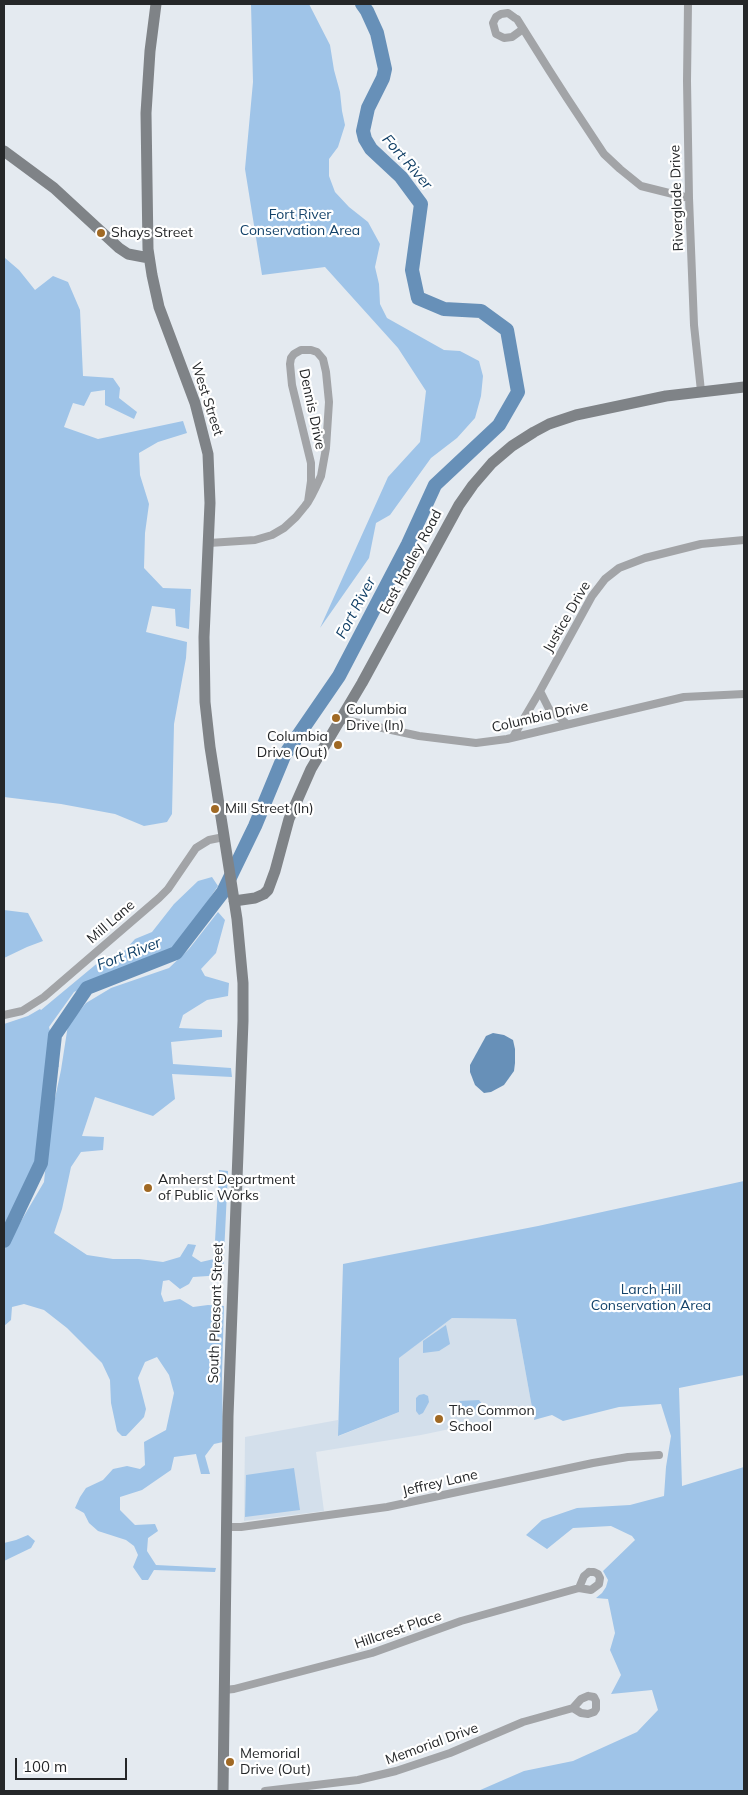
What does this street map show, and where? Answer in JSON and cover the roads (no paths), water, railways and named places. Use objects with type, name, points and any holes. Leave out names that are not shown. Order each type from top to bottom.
[{"type":"main road","name":"West Street","points":[[156,4],[149,58],[146,114],[146,203],[149,258],[162,314],[204,436],[210,486],[210,543],[204,636],[204,678],[207,720],[224,837]]},
{"type":"main road","points":[[4,151],[60,193],[119,248],[128,254],[149,258]]},
{"type":"main road","name":"East Hadley Road","points":[[234,896],[255,898],[268,890],[296,799],[311,769],[417,584],[459,505],[478,478],[499,456],[534,432],[565,418],[629,402],[701,391],[744,387]]},
{"type":"main road","name":"South Pleasant Street","points":[[224,837],[241,952],[243,1009],[231,1307],[226,1527],[224,1791]]},
{"type":"street","name":"Riverglade Drive","points":[[688,4],[689,198],[694,325],[701,391]]},
{"type":"street","points":[[523,29],[604,154],[641,186],[689,198]]},
{"type":"street","name":"Dennis Drive","points":[[210,543],[255,540],[272,535],[293,520],[308,502],[321,476],[329,426],[325,366],[319,354],[311,350],[301,350],[294,354],[290,364],[292,385],[311,463],[308,502]]},
{"type":"street","name":"Justice Drive","points":[[513,737],[592,596],[600,584],[615,570],[634,561],[686,547],[744,540]]},
{"type":"street","points":[[540,691],[549,709],[566,724]]},
{"type":"street","name":"Columbia Drive","points":[[341,719],[412,734],[466,742],[487,742],[684,697],[744,694]]},
{"type":"street","name":"Mill Lane","points":[[4,1015],[22,1011],[44,996],[159,898],[196,848],[209,840],[224,837]]},
{"type":"street","name":"Jeffrey Lane","points":[[226,1527],[241,1527],[382,1508],[593,1463],[628,1457],[659,1455]]},
{"type":"street","name":"Hillcrest Place","points":[[224,1690],[372,1653],[461,1620],[579,1588]]},
{"type":"street","name":"Memorial Drive","points":[[265,1791],[358,1780],[396,1771],[450,1753],[523,1722],[573,1708]]},
{"type":"waterway","name":"Fort River","points":[[4,1241],[41,1163],[55,1035],[87,988],[176,953],[223,892],[255,826],[284,756],[339,676],[408,544],[435,485],[499,425],[518,392],[507,330],[481,311],[444,309],[418,298],[412,270],[421,204],[401,177],[371,149],[363,131],[368,108],[383,78],[385,69],[377,33],[362,4]]},
{"type":"place","name":"Shays Street","points":[[101,233]]},
{"type":"place","name":"Columbia Drive (In)","points":[[336,718]]},
{"type":"place","name":"Columbia Drive (Out)","points":[[338,745]]},
{"type":"place","name":"Mill Street (In)","points":[[215,809]]},
{"type":"place","name":"Amherst Department of Public Works","points":[[148,1188]]},
{"type":"place","name":"The Common School","points":[[439,1419]]},
{"type":"place","name":"Memorial Drive (Out)","points":[[230,1762]]},
{"type":"park label","name":"Fort River Conservation Area","points":[[300,224]]},
{"type":"park label","name":"Larch Hill Conservation Area","points":[[651,1298]]}]
